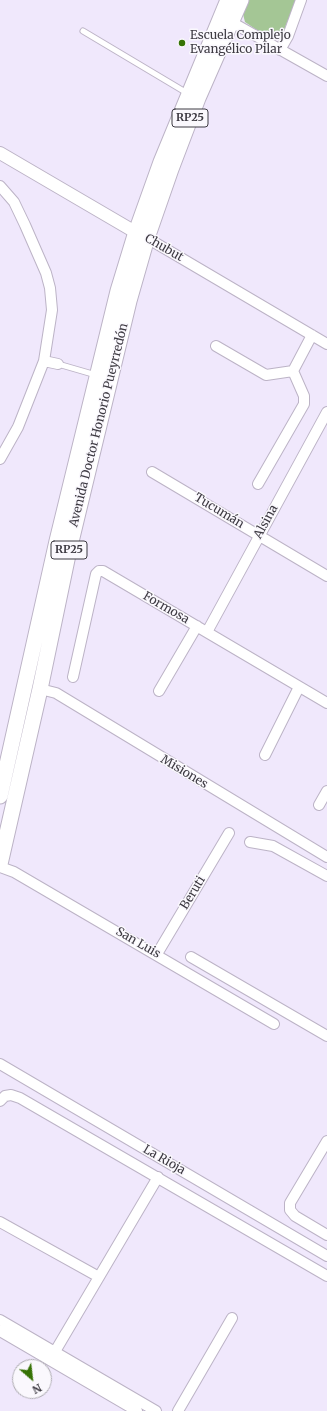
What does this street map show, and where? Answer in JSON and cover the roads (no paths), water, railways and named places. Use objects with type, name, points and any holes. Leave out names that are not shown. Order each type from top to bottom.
[{"type":"main road","name":"Avenida Doctor Honorio Pueyrredón","points":[[0,864],[40,689],[69,550],[103,377],[118,291],[198,98],[227,19],[228,0]]},
{"type":"main road","name":"Avenida Doctor Honorio Pueyrredón","points":[[142,235],[161,162],[189,94],[227,19],[241,0]]},
{"type":"main road","name":"Avenida Doctor Honorio Pueyrredón","points":[[0,796],[57,541],[103,377]]},
{"type":"street","points":[[280,50],[288,36],[301,0]]},
{"type":"street","points":[[227,19],[327,76]]},
{"type":"street","name":"Chubut","points":[[0,153],[327,344]]},
{"type":"street","points":[[0,186],[14,202],[48,280],[52,297],[52,310],[44,361],[30,401],[18,427],[0,459]]},
{"type":"street","points":[[293,371],[312,336]]},
{"type":"street","points":[[216,346],[266,375],[293,371]]},
{"type":"street","points":[[44,361],[58,364]]},
{"type":"street","points":[[258,484],[304,404],[304,396],[293,371]]},
{"type":"street","name":"Alsina","points":[[207,632],[258,534],[327,412]]},
{"type":"street","name":"Tucumán","points":[[152,472],[327,576]]},
{"type":"street","name":"Formosa","points":[[73,677],[96,574],[99,571],[103,571],[327,703]]},
{"type":"street","points":[[159,691],[197,626]]},
{"type":"street","points":[[265,755],[299,687]]},
{"type":"street","name":"Misiones","points":[[40,689],[56,693],[327,857]]},
{"type":"street","points":[[320,804],[327,791]]},
{"type":"street","name":"Beruti","points":[[157,954],[228,833]]},
{"type":"street","points":[[250,842],[273,846],[327,876]]},
{"type":"street","name":"San Luis","points":[[0,867],[14,872],[157,954],[274,1024]]},
{"type":"street","points":[[191,957],[327,1036]]},
{"type":"street","name":"La Rioja","points":[[0,1064],[327,1256]]},
{"type":"street","points":[[0,1101],[5,1096],[11,1095],[20,1098],[327,1276]]},
{"type":"street","points":[[327,1141],[290,1203],[290,1210],[295,1216],[327,1235]]},
{"type":"street","points":[[52,1356],[158,1177]]},
{"type":"street","points":[[0,1222],[99,1277]]},
{"type":"street","points":[[178,1411],[232,1318]]},
{"type":"street","points":[[0,1320],[52,1356],[137,1411]]},
{"type":"street","points":[[0,1330],[156,1411]]},
{"type":"lane","points":[[83,31],[189,94]]},
{"type":"lane","points":[[58,364],[103,377]]},
{"type":"place","name":"Escuela Complejo Evangélico Pilar","points":[[182,43]]}]
